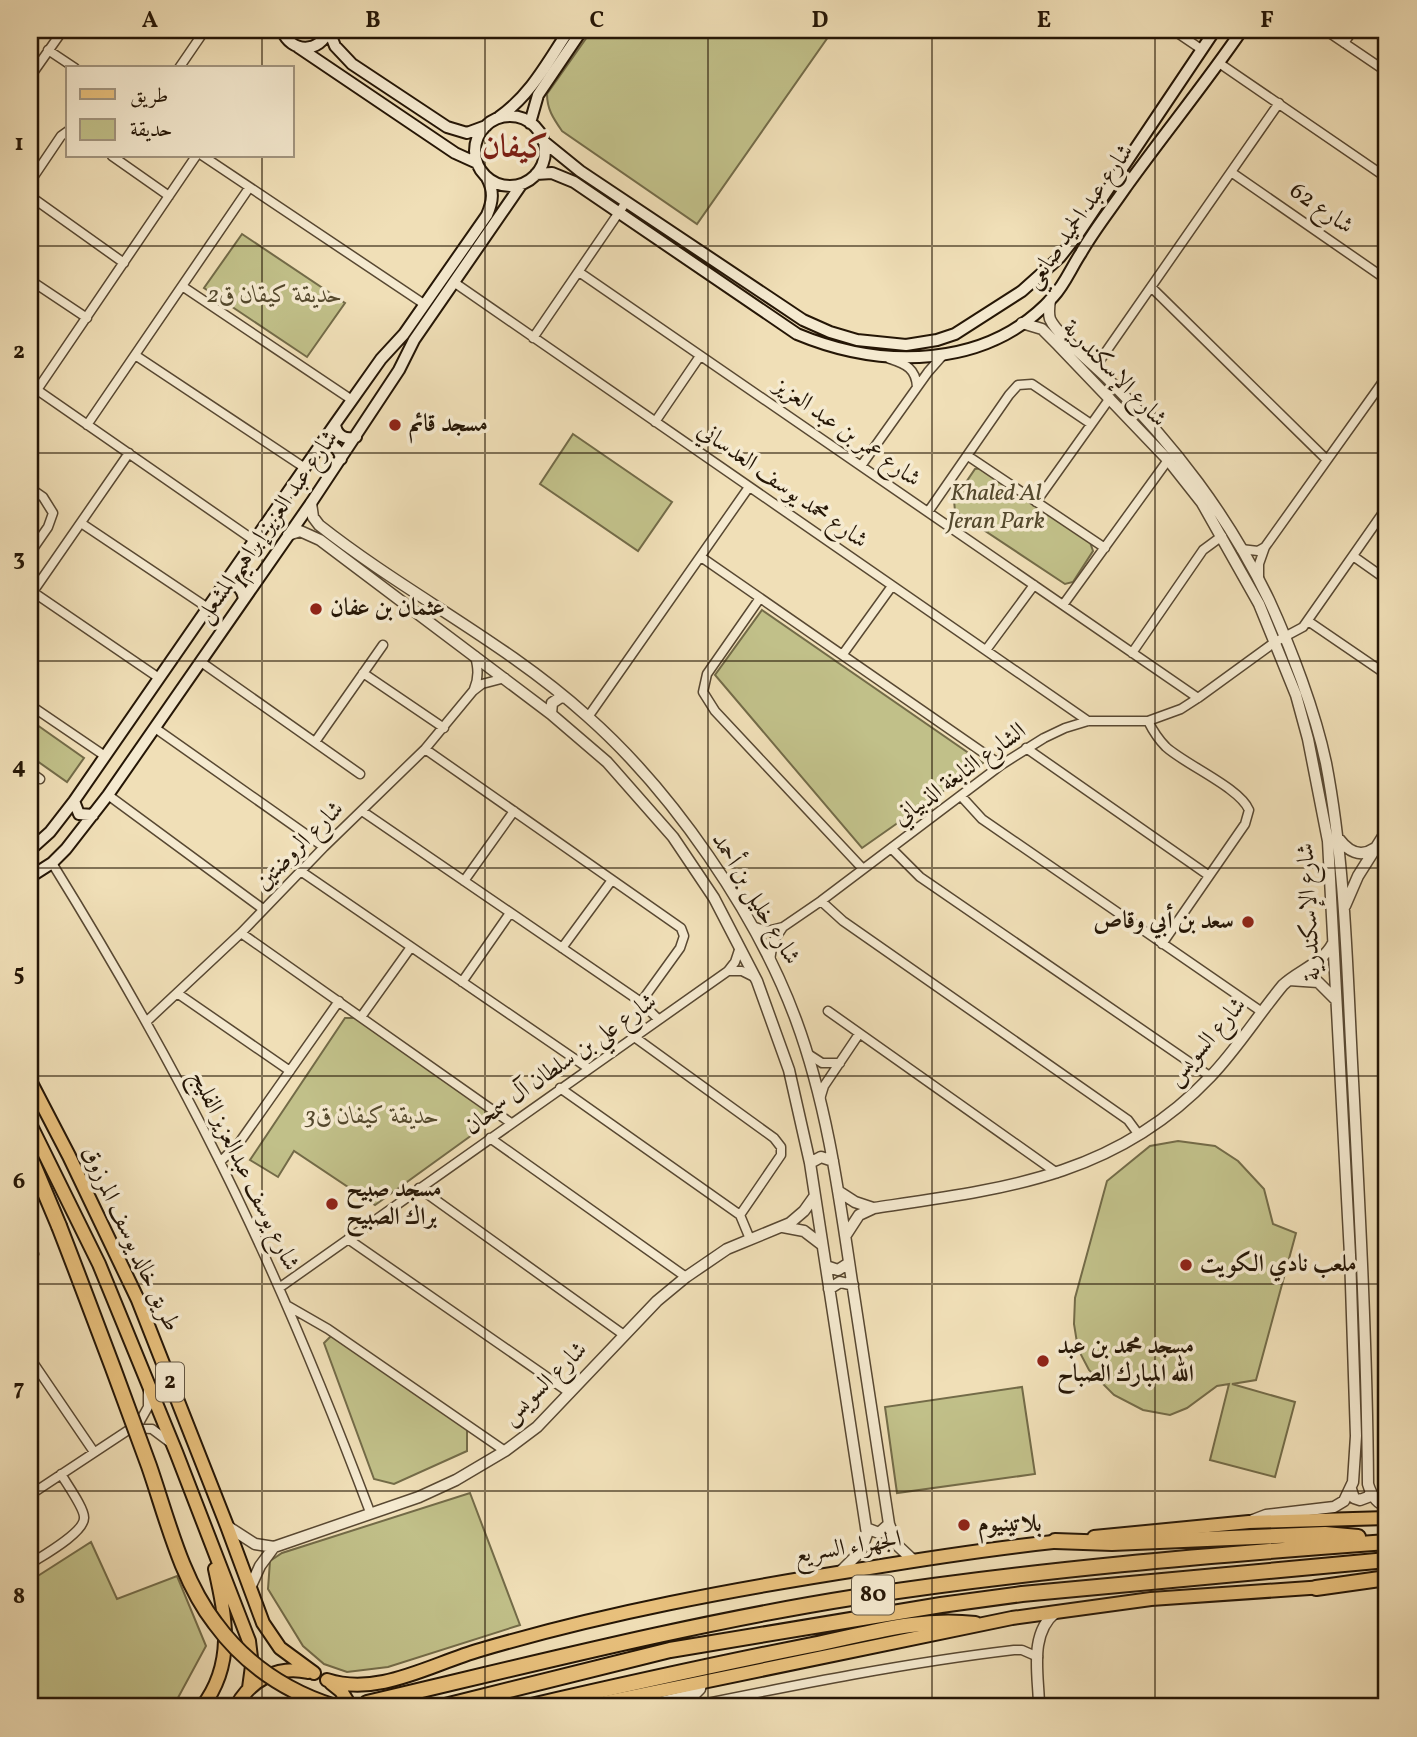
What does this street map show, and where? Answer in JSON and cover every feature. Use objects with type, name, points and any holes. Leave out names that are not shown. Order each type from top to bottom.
[{"type":"highway","points":[[30,1157],[112,1362],[194,1588],[213,1622],[258,1669],[286,1688],[335,1707]]},
{"type":"highway","points":[[1055,1541],[1112,1542],[1325,1534],[1387,1540]]},
{"type":"highway","name":"الجهراء السريع","points":[[367,1703],[667,1633],[857,1597],[1213,1555],[1387,1540]]},
{"type":"highway","name":"80","points":[[441,1707],[670,1650],[941,1605],[1048,1591],[1387,1560]]},
{"type":"highway","points":[[1315,1588],[1387,1578]]},
{"type":"highway","points":[[527,1707],[914,1623],[941,1621],[975,1625]]},
{"type":"main road","points":[[477,163],[476,144],[490,123],[518,103],[569,30]]},
{"type":"main road","points":[[530,123],[538,95],[582,30]]},
{"type":"main road","name":"شارع عبد الحميد صانعي","points":[[543,141],[626,202],[780,305],[830,332],[882,344],[906,345],[937,340],[955,334],[982,318],[1022,291],[1049,268],[1079,234],[1215,30]]},
{"type":"main road","name":"شارع عبد الحميد صانعي","points":[[536,174],[552,173],[564,176],[797,334],[826,346],[884,358],[960,352],[996,339],[1050,300],[1172,122],[1198,93],[1242,30]]},
{"type":"main road","points":[[281,32],[298,47],[436,140],[477,163],[487,178],[509,186],[521,184],[536,174],[545,153],[543,141],[530,123],[513,117],[467,133],[447,127],[352,64],[335,46],[329,31]]},
{"type":"main road","points":[[298,47],[317,46],[329,31]]},
{"type":"main road","points":[[1180,81],[1184,94],[1189,96],[1198,93]]},
{"type":"main road","name":"شارع عبد العزيز إبراهيم المشعل","points":[[30,850],[44,839],[74,801],[335,424],[381,359],[404,334],[487,215],[493,197],[487,178]]},
{"type":"main road","name":"شارع عبد العزيز إبراهيم المشعل","points":[[30,877],[51,863],[108,795],[312,503],[414,341],[521,184]]},
{"type":"main road","points":[[1049,268],[1062,268],[1066,280]]},
{"type":"main road","points":[[982,318],[979,332],[987,339],[996,339]]},
{"type":"main road","points":[[381,359],[394,359],[398,370]]},
{"type":"main road","points":[[335,424],[341,436],[351,439],[356,437]]},
{"type":"main road","points":[[319,447],[329,444],[334,446],[341,459]]},
{"type":"main road","points":[[242,560],[240,566],[245,577],[251,579],[261,574]]},
{"type":"main road","points":[[223,588],[237,585],[244,599]]},
{"type":"main road","points":[[74,801],[79,814],[93,815]]},
{"type":"main road","points":[[59,821],[71,823],[78,834]]},
{"type":"main road","name":"طريق خالد يوسف المرزوق","points":[[30,1081],[138,1300],[268,1634],[286,1653],[314,1674]]},
{"type":"main road","name":"طريق خالد يوسف المرزوق","points":[[30,1124],[99,1264],[176,1452],[249,1641],[252,1666],[249,1688]]},
{"type":"main road","points":[[69,1201],[103,1255],[124,1304],[134,1309],[138,1300]]},
{"type":"main road","name":"الجهراء السريع","points":[[327,1680],[350,1686],[370,1685],[479,1650],[547,1632],[743,1587],[840,1572],[1055,1541],[1249,1522],[1387,1518]]},
{"type":"main road","points":[[202,1707],[219,1676],[226,1643],[222,1600],[206,1531]]},
{"type":"main road","points":[[582,1707],[975,1625],[1057,1611],[1151,1600],[1315,1588],[1387,1586]]},
{"type":"main road","points":[[236,1705],[260,1679],[286,1670],[314,1674],[327,1680],[341,1691],[351,1707]]},
{"type":"street","points":[[30,77],[63,30]]},
{"type":"street","points":[[180,66],[205,30]]},
{"type":"street","points":[[1173,30],[1201,49]]},
{"type":"street","points":[[1325,30],[1387,72]]},
{"type":"street","points":[[1344,43],[1353,30]]},
{"type":"street","points":[[48,50],[72,66]]},
{"type":"street","points":[[1220,63],[1387,178]]},
{"type":"street","points":[[1096,366],[1279,103]]},
{"type":"street","points":[[30,182],[61,135],[66,132]]},
{"type":"street","points":[[115,158],[169,196]]},
{"type":"street","points":[[195,158],[87,318],[34,388],[255,541]]},
{"type":"street","points":[[206,158],[424,304]]},
{"type":"street","name":"شارع 62","points":[[1231,172],[1387,280]]},
{"type":"street","points":[[88,425],[249,188]]},
{"type":"street","points":[[30,196],[124,263]]},
{"type":"street","points":[[533,338],[626,202]]},
{"type":"street","name":"شارع عمر بن عبد العزيز","points":[[579,272],[1198,698]]},
{"type":"street","points":[[30,280],[87,318]]},
{"type":"street","name":"شارع محمد يوسف العدساني","points":[[455,283],[1088,722]]},
{"type":"street","points":[[182,286],[352,400]]},
{"type":"street","points":[[1151,287],[1327,460]]},
{"type":"street","name":"شارع الإسكندرية","points":[[1050,300],[1049,315],[1062,341],[1202,503],[1259,604],[1296,695],[1319,788],[1328,841],[1348,1200],[1354,1214],[1368,1484],[1371,1492]]},
{"type":"street","name":"شارع الإسكندرية","points":[[1021,323],[1042,329],[1096,366],[1191,471],[1241,549],[1285,637],[1325,760],[1338,836],[1345,908],[1359,1199],[1354,1214],[1356,1436],[1351,1489]]},
{"type":"street","points":[[135,355],[305,468]]},
{"type":"street","points":[[861,466],[943,355]]},
{"type":"street","points":[[656,422],[700,356]]},
{"type":"street","points":[[884,358],[908,366],[913,372],[917,387]]},
{"type":"street","points":[[1259,582],[1259,564],[1265,547],[1387,376]]},
{"type":"street","points":[[928,512],[1014,388],[1025,383],[1032,384],[1091,424]]},
{"type":"street","points":[[1377,390],[1387,396]]},
{"type":"street","points":[[1036,502],[1111,398]]},
{"type":"street","points":[[129,453],[31,594],[159,678]]},
{"type":"street","points":[[968,456],[1105,548]]},
{"type":"street","points":[[1063,606],[1167,460]]},
{"type":"street","points":[[589,717],[749,487]]},
{"type":"street","points":[[30,488],[43,497],[53,513],[48,527],[30,553]]},
{"type":"street","name":"شارع خليل بن أحمد","points":[[312,503],[313,517],[319,525],[547,681],[589,717],[630,758],[689,831],[751,923],[777,975],[808,1054],[820,1099],[846,1236],[889,1524],[897,1545],[914,1561]]},
{"type":"street","name":"الشارع النابغة الذبياني","points":[[783,927],[1026,748],[1065,728],[1088,722],[1148,720],[1181,709],[1275,642],[1298,631],[1308,621],[1387,507]]},
{"type":"street","points":[[81,523],[208,608]]},
{"type":"street","name":"شارع خليل بن أحمد","points":[[288,535],[300,531],[320,540],[551,714],[616,771],[673,837],[714,898],[756,979],[789,1070],[810,1163],[866,1528]]},
{"type":"street","points":[[1132,653],[1203,550],[1222,536]]},
{"type":"street","points":[[1241,549],[1258,551],[1265,547]]},
{"type":"street","points":[[1353,556],[1387,580]]},
{"type":"street","points":[[701,557],[1001,765]]},
{"type":"street","points":[[986,650],[1034,585]]},
{"type":"street","points":[[843,654],[892,586]]},
{"type":"street","points":[[760,598],[707,674],[703,692],[715,711],[863,869]]},
{"type":"street","points":[[440,630],[442,618],[450,614]]},
{"type":"street","points":[[1308,621],[1387,675]]},
{"type":"street","points":[[315,742],[383,645]]},
{"type":"street","points":[[473,691],[478,680],[475,656]]},
{"type":"street","points":[[201,662],[360,774]]},
{"type":"street","points":[[363,673],[444,728]]},
{"type":"street","name":"شارع الروضتين","points":[[146,1022],[242,933],[324,847],[425,749],[473,691],[494,679],[506,678]]},
{"type":"street","points":[[531,698],[543,693],[547,681]]},
{"type":"street","points":[[551,714],[552,703],[561,697],[566,698]]},
{"type":"street","points":[[30,705],[105,756]]},
{"type":"street","points":[[1148,720],[1156,737],[1168,749],[1246,803],[1249,810],[1245,824],[1162,944]]},
{"type":"street","points":[[155,728],[324,847]]},
{"type":"street","points":[[1026,748],[1208,875]]},
{"type":"street","points":[[425,749],[676,922],[684,936],[680,948],[641,1002]]},
{"type":"street","points":[[616,771],[627,770],[630,758]]},
{"type":"street","points":[[30,772],[40,779]]},
{"type":"street","points":[[108,795],[263,909]]},
{"type":"street","points":[[961,796],[982,819],[1262,1013]]},
{"type":"street","points":[[362,811],[641,1002],[658,1019]]},
{"type":"street","points":[[464,881],[514,811]]},
{"type":"street","points":[[1345,908],[1358,876],[1387,830]]},
{"type":"street","points":[[1338,836],[1350,851],[1359,854],[1369,852],[1376,846]]},
{"type":"street","points":[[891,848],[920,877],[1210,1077]]},
{"type":"street","name":"شارع يوسف عبدالعزيز الفليج","points":[[51,863],[146,1022],[220,1162],[288,1306],[370,1512]]},
{"type":"street","points":[[302,872],[587,1068]]},
{"type":"street","points":[[562,948],[612,880]]},
{"type":"street","points":[[821,901],[844,921],[1128,1120],[1139,1135]]},
{"type":"street","points":[[462,982],[510,913]]},
{"type":"street","points":[[730,928],[740,919],[767,931],[783,927]]},
{"type":"street","points":[[770,960],[773,943],[783,927]]},
{"type":"street","points":[[242,933],[512,1123]]},
{"type":"street","name":"شارع السويس","points":[[874,1208],[1029,1182],[1100,1156],[1139,1135],[1163,1119],[1210,1077],[1288,980],[1324,956],[1333,942]]},
{"type":"street","points":[[361,1017],[411,947]]},
{"type":"street","name":"شارع علي بن سلطان آل سمحان","points":[[279,1287],[728,971],[736,962],[739,950]]},
{"type":"street","points":[[728,971],[742,971],[769,983],[777,975]]},
{"type":"street","points":[[1288,980],[1318,982],[1336,1001]]},
{"type":"street","points":[[177,993],[290,1071]]},
{"type":"street","points":[[220,1162],[239,1143],[339,1001]]},
{"type":"street","points":[[828,1011],[1057,1173]]},
{"type":"street","points":[[820,1099],[824,1086],[859,1034]]},
{"type":"street","points":[[633,1036],[774,1138],[781,1147],[781,1155],[740,1215]]},
{"type":"street","points":[[808,1054],[822,1063],[840,1063]]},
{"type":"street","points":[[560,1088],[740,1215],[750,1239]]},
{"type":"street","points":[[490,1138],[685,1277]]},
{"type":"street","points":[[810,1163],[821,1157],[833,1161]]},
{"type":"street","points":[[419,1188],[624,1335]]},
{"type":"street","points":[[838,1191],[855,1202],[874,1208]]},
{"type":"street","name":"شارع السويس","points":[[274,1547],[419,1497],[456,1480],[505,1451],[537,1427],[624,1335],[685,1277],[727,1249],[782,1227],[797,1218],[814,1196]]},
{"type":"street","points":[[1348,1200],[1359,1199]]},
{"type":"street","points":[[846,1236],[859,1215],[874,1208]]},
{"type":"street","points":[[782,1227],[804,1231],[821,1244]]},
{"type":"street","points":[[348,1239],[570,1393]]},
{"type":"street","points":[[826,1266],[838,1270],[849,1263]]},
{"type":"street","points":[[829,1289],[840,1282],[853,1285]]},
{"type":"street","points":[[288,1306],[328,1329],[505,1451]]},
{"type":"street","points":[[31,1365],[94,1452]]},
{"type":"street","points":[[30,1494],[142,1420],[148,1407],[146,1378]]},
{"type":"street","points":[[133,1428],[156,1431],[176,1452]]},
{"type":"street","points":[[30,1564],[76,1532],[83,1522],[83,1513],[61,1474]]},
{"type":"street","points":[[1351,1489],[1354,1498],[1366,1499],[1371,1492],[1382,1505],[1387,1506]]},
{"type":"street","points":[[1249,1522],[1266,1515],[1334,1507],[1344,1501],[1351,1489]]},
{"type":"street","points":[[840,1572],[861,1551],[866,1540],[866,1528],[879,1533],[889,1524]]},
{"type":"street","points":[[227,1526],[255,1544],[274,1547],[260,1566],[250,1588]]},
{"type":"street","points":[[1039,1707],[1038,1636],[1045,1622],[1057,1611]]},
{"type":"street","points":[[1012,1618],[1027,1620],[1038,1636]]},
{"type":"street","points":[[687,1707],[875,1670],[957,1657],[1022,1650],[1038,1657]]},
{"type":"street","points":[[638,1707],[695,1693],[700,1689],[701,1683]]},
{"type":"green space","points":[[592,30],[833,30],[697,224],[562,131],[553,118],[547,94]]},
{"type":"green space","name":"حديقة كيقان ق2","points":[[242,234],[345,303],[307,357],[204,288]]},
{"type":"green space","points":[[573,434],[672,502],[638,551],[540,484]]},
{"type":"green space","name":"Khaled Al Jeran Park","points":[[983,468],[1090,542],[1093,551],[1073,582],[1065,584],[955,511],[954,500],[975,469]]},
{"type":"green space","points":[[762,610],[983,763],[862,848],[715,675]]},
{"type":"green space","points":[[30,720],[84,758],[67,782],[30,756]]},
{"type":"green space","name":"حديقة كيفان ق3","points":[[345,1018],[355,1018],[491,1113],[490,1122],[375,1205],[294,1151],[278,1177],[250,1160]]},
{"type":"green space","name":"ملعب نادي الكويت","points":[[1178,1141],[1215,1146],[1238,1161],[1264,1189],[1273,1224],[1296,1233],[1256,1380],[1232,1384],[1295,1402],[1275,1477],[1210,1460],[1229,1384],[1217,1386],[1187,1408],[1170,1415],[1143,1410],[1114,1395],[1089,1370],[1078,1349],[1074,1324],[1075,1298],[1107,1181],[1150,1146]]},
{"type":"green space","points":[[331,1336],[467,1428],[467,1451],[394,1484],[374,1479],[324,1343]]},
{"type":"green space","points":[[1022,1387],[1035,1474],[897,1493],[885,1407]]},
{"type":"green space","points":[[470,1493],[520,1625],[388,1667],[347,1672],[324,1664],[303,1646],[268,1589],[270,1561],[282,1553]]},
{"type":"green space","points":[[91,1542],[117,1599],[177,1576],[206,1646],[173,1707],[30,1707],[30,1581]]},
{"type":"place","name":"مسجد قائم","points":[[395,425]]},
{"type":"place","name":"عثمان بن عفان","points":[[316,609]]},
{"type":"place","name":"سعد بن أبي وقاص","points":[[1248,922]]},
{"type":"place","name":"مسجد صبيح براك الصبيح","points":[[332,1204]]},
{"type":"place","name":"ملعب نادي الكويت","points":[[1186,1265]]},
{"type":"place","name":"مسجد محمد بن عبد الله المبارك الصباح","points":[[1043,1361]]},
{"type":"place","name":"بلاتينيوم","points":[[964,1525]]},
{"type":"district","name":"كيفان","points":[[515,149]]}]
